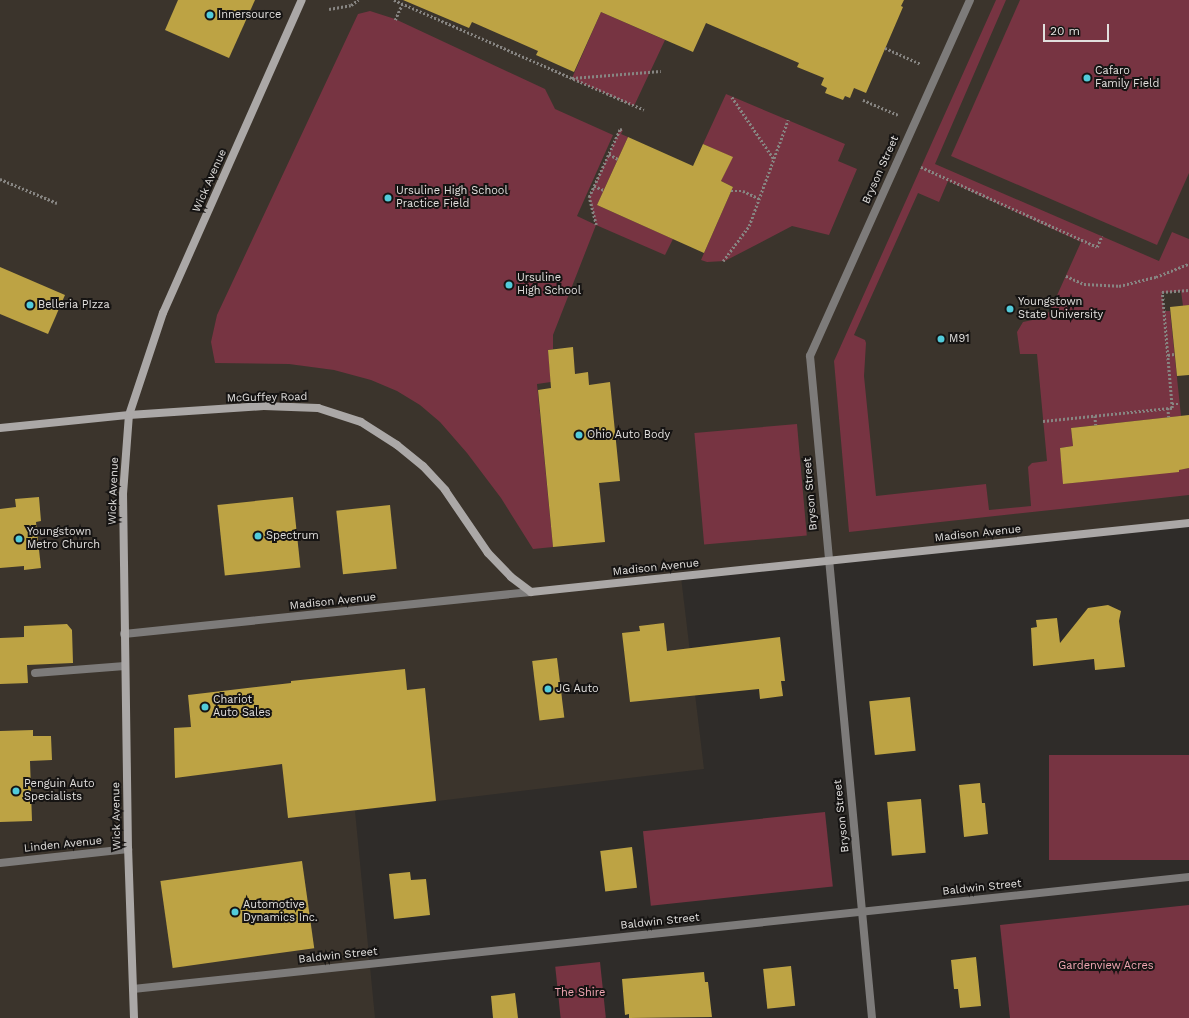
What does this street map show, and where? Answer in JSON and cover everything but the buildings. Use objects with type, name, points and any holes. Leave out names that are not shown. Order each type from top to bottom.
[{"type":"street","name":"Wick Avenue","points":[[134,1018],[128,849],[124,634],[123,494],[129,415],[163,313],[302,0]]},
{"type":"street","name":"Bryson Street","points":[[872,1018],[810,356],[970,0]]},
{"type":"street","name":"McGuffey Road","points":[[0,428],[129,415],[272,407],[318,408],[361,422],[397,445],[423,466],[445,490],[488,553],[511,577],[531,592]]},
{"type":"street","name":"Madison Avenue","points":[[124,634],[1189,523]]},
{"type":"street","points":[[35,673],[125,666]]},
{"type":"street","name":"Linden Avenue","points":[[0,863],[128,849]]},
{"type":"street","name":"Baldwin Street","points":[[133,989],[1189,877]]},
{"type":"path","points":[[329,9],[351,5],[358,0]]},
{"type":"path","points":[[394,0],[644,110]]},
{"type":"path","points":[[395,20],[402,4]]},
{"type":"path","points":[[885,48],[921,64]]},
{"type":"path","points":[[570,78],[661,71]]},
{"type":"path","points":[[732,97],[774,159]]},
{"type":"path","points":[[863,100],[898,115]]},
{"type":"path","points":[[723,261],[749,226],[788,120]]},
{"type":"path","points":[[596,225],[589,197],[620,129],[623,130]]},
{"type":"path","points":[[609,154],[618,159]]},
{"type":"path","points":[[921,167],[1098,247],[1102,236]]},
{"type":"path","points":[[0,179],[57,202]]},
{"type":"path","points":[[594,186],[604,190]]},
{"type":"path","points":[[731,191],[743,191],[758,198]]},
{"type":"path","points":[[1066,276],[1084,284],[1119,286],[1156,277],[1189,264]]},
{"type":"path","points":[[1043,421],[1172,408],[1162,292],[1189,290]]},
{"type":"path","points":[[1168,355],[1174,354]]},
{"type":"path","points":[[1172,404],[1180,404]]},
{"type":"path","points":[[1168,408],[1169,417]]},
{"type":"path","points":[[1096,416],[1096,425]]},
{"type":"shaded area","points":[[0,0],[1189,0],[1189,523],[681,577],[704,769],[355,811],[375,1018],[0,1018]]},
{"type":"green space","points":[[996,0],[1006,0],[935,164],[1159,261],[1172,232],[1189,239],[1189,305],[1183,306],[1181,291],[1162,293],[1164,311],[1170,311],[1181,416],[1071,428],[1073,446],[1060,448],[1064,484],[1189,468],[1189,495],[849,532],[834,361]],"holes":[[[948,181],[1081,242],[1050,311],[1042,318],[1023,322],[1017,332],[1020,354],[1037,354],[1047,461],[1032,463],[1028,467],[1031,506],[989,510],[986,484],[876,496],[864,376],[866,343],[865,340],[854,335],[918,193],[939,202]]]},
{"type":"green space","name":"Cafaro Family Field","points":[[1020,0],[1189,0],[1189,173],[1157,245],[951,156]]},
{"type":"green space","points":[[370,11],[395,19],[545,89],[555,109],[613,135],[577,216],[596,225],[553,335],[553,349],[548,350],[551,382],[537,384],[553,547],[533,549],[501,498],[467,453],[440,422],[420,405],[397,391],[371,380],[334,370],[289,364],[215,363],[211,342],[217,315],[358,14]]},
{"type":"green space","points":[[601,12],[665,40],[634,106],[570,78],[572,78]]},
{"type":"green space","points":[[726,94],[845,144],[838,161],[857,169],[829,235],[792,226],[725,261],[707,262],[701,260],[733,187],[721,181],[732,157],[703,144]]},
{"type":"green space","points":[[620,129],[623,130],[621,134],[628,137],[597,205],[673,239],[665,255],[596,225],[589,197]]},
{"type":"green space","points":[[797,424],[807,536],[704,545],[694,433]]},
{"type":"green space","points":[[1049,755],[1189,755],[1189,860],[1049,860]]},
{"type":"green space","points":[[825,812],[833,887],[651,906],[643,831]]},
{"type":"green space","name":"Gardenview Acres","points":[[1189,905],[1189,1018],[1010,1018],[1000,925]]},
{"type":"green space","name":"The Shire","points":[[600,962],[606,1018],[561,1018],[555,967]]},
{"type":"place","name":"Innersource","points":[[210,15]]},
{"type":"place","name":"Cafaro Family Field","points":[[1087,78]]},
{"type":"place","name":"Ursuline High School Practice Field","points":[[388,198]]},
{"type":"place","name":"Ursuline High School","points":[[509,285]]},
{"type":"place","name":"Belleria PIzza","points":[[30,305]]},
{"type":"place","name":"Youngstown State University","points":[[1010,309]]},
{"type":"place","name":"M91","points":[[941,339]]},
{"type":"place","name":"Ohio Auto Body","points":[[579,435]]},
{"type":"place","name":"Spectrum","points":[[258,536]]},
{"type":"place","name":"Youngstown Metro Church","points":[[19,539]]},
{"type":"place","name":"JG Auto","points":[[548,689]]},
{"type":"place","name":"Chariot Auto Sales","points":[[205,707]]},
{"type":"place","name":"Penguin Auto Specialists","points":[[16,791]]},
{"type":"place","name":"Automotive Dynamics Inc.","points":[[235,912]]}]
